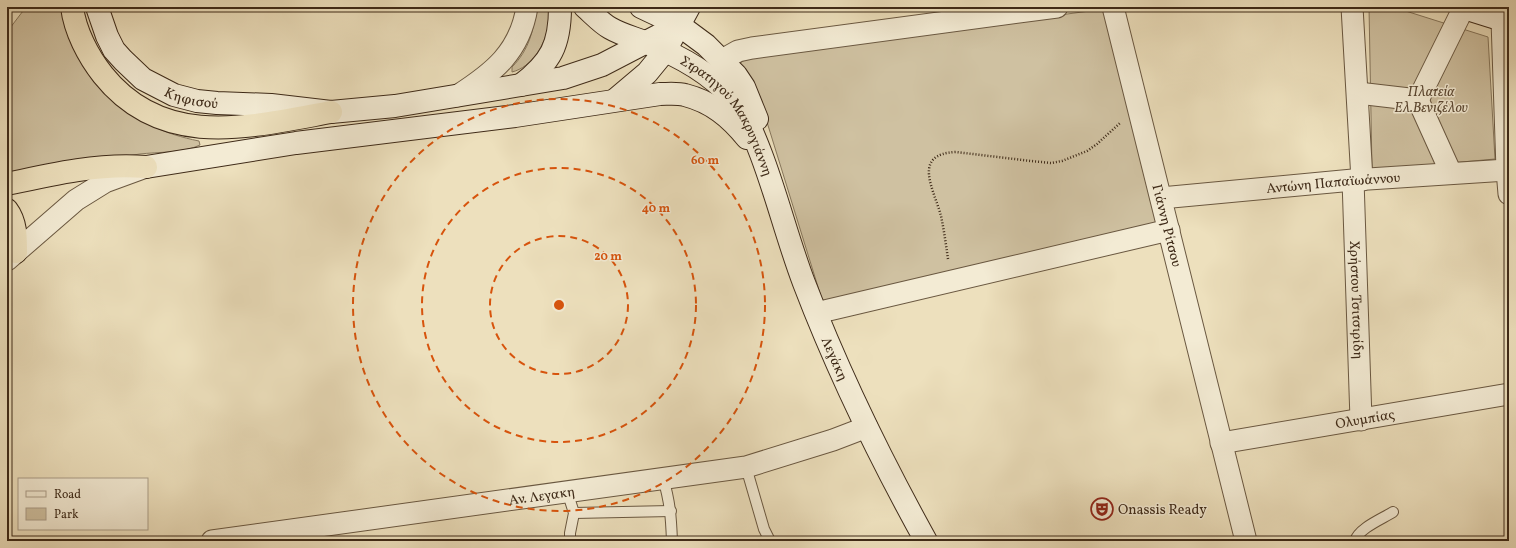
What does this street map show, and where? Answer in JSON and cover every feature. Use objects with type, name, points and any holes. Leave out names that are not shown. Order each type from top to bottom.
[{"type":"highway","points":[[72,7],[77,28],[85,47],[99,70],[124,98],[141,109],[162,118],[184,125],[214,128],[277,122],[331,112]]},
{"type":"highway","points":[[7,184],[72,171],[130,165],[146,167]]},
{"type":"highway","points":[[7,210],[13,223],[16,236],[12,256]]},
{"type":"street","name":"Κηφισού","points":[[97,7],[107,36],[114,50],[143,79],[174,95],[197,101],[271,105],[331,112],[395,106],[563,78],[584,72],[616,58],[645,42],[684,16]]},
{"type":"street","points":[[457,96],[481,80],[506,56],[520,34],[527,7]]},
{"type":"street","points":[[520,86],[548,60],[556,44],[560,24],[560,7]]},
{"type":"street","name":"Στρατηγού Μακρυγιάννη","points":[[584,7],[608,27],[665,51],[702,71],[735,101],[742,110],[766,167]]},
{"type":"street","name":"Στρατηγού Μακρυγιάννη","points":[[641,7],[684,16],[706,45],[736,75],[744,87],[752,104],[758,122],[766,167]]},
{"type":"street","points":[[722,60],[738,51],[752,48],[1057,7]]},
{"type":"street","name":"Γιάννη Ρίτσου","points":[[1113,7],[1246,541]]},
{"type":"street","name":"Χρήστου Τσιτσιρίδη","points":[[1352,7],[1358,93],[1361,420]]},
{"type":"street","points":[[1418,100],[1463,7],[1505,21],[1507,170],[1509,194]]},
{"type":"street","points":[[615,100],[647,73],[665,51],[684,16]]},
{"type":"street","points":[[1358,93],[1418,100]]},
{"type":"street","points":[[12,256],[76,200],[90,190],[105,182],[146,167],[296,143],[516,116],[660,94],[684,95],[718,109],[735,123],[750,141],[766,167]]},
{"type":"street","points":[[1418,100],[1451,173]]},
{"type":"street","name":"Λεγάκη","points":[[766,167],[803,281],[840,371],[926,541]]},
{"type":"street","name":"Αντώνη Παπαϊωάννου","points":[[1161,198],[1358,180],[1507,170]]},
{"type":"street","points":[[816,313],[1169,230]]},
{"type":"street","name":"Ολυμπίας","points":[[1221,443],[1509,394]]},
{"type":"street","name":"Αν. Λεγακη","points":[[212,541],[746,467],[833,440],[867,427]]},
{"type":"lane","points":[[746,467],[764,529],[770,541]]},
{"type":"lane","points":[[663,478],[671,511],[672,541]]},
{"type":"lane","points":[[567,491],[574,513],[570,541]]},
{"type":"lane","points":[[574,513],[671,511]]},
{"type":"lane","points":[[1355,541],[1362,530],[1393,512]]},
{"type":"path","points":[[949,282],[947,249],[943,226],[928,172],[930,164],[934,158],[947,153],[956,152],[985,157],[1051,163],[1062,161],[1088,151],[1138,106]]},
{"type":"green space","points":[[26,7],[65,7],[96,84],[107,95],[142,121],[174,135],[199,141],[200,145],[186,150],[123,156],[7,175],[7,32]]},
{"type":"green space","points":[[536,7],[549,7],[548,26],[544,40],[541,48],[526,65],[512,72],[512,67],[523,54],[530,39]]},
{"type":"green space","name":"Πλατεία Ελ.Βενιζέλου","points":[[1369,7],[1393,7],[1488,37],[1495,159],[1372,170]]},
{"type":"green space","points":[[1104,9],[1158,225],[823,303],[762,106],[739,64],[752,57]]},
{"type":"place","name":"Onassis Ready","points":[[1102,509]]}]
